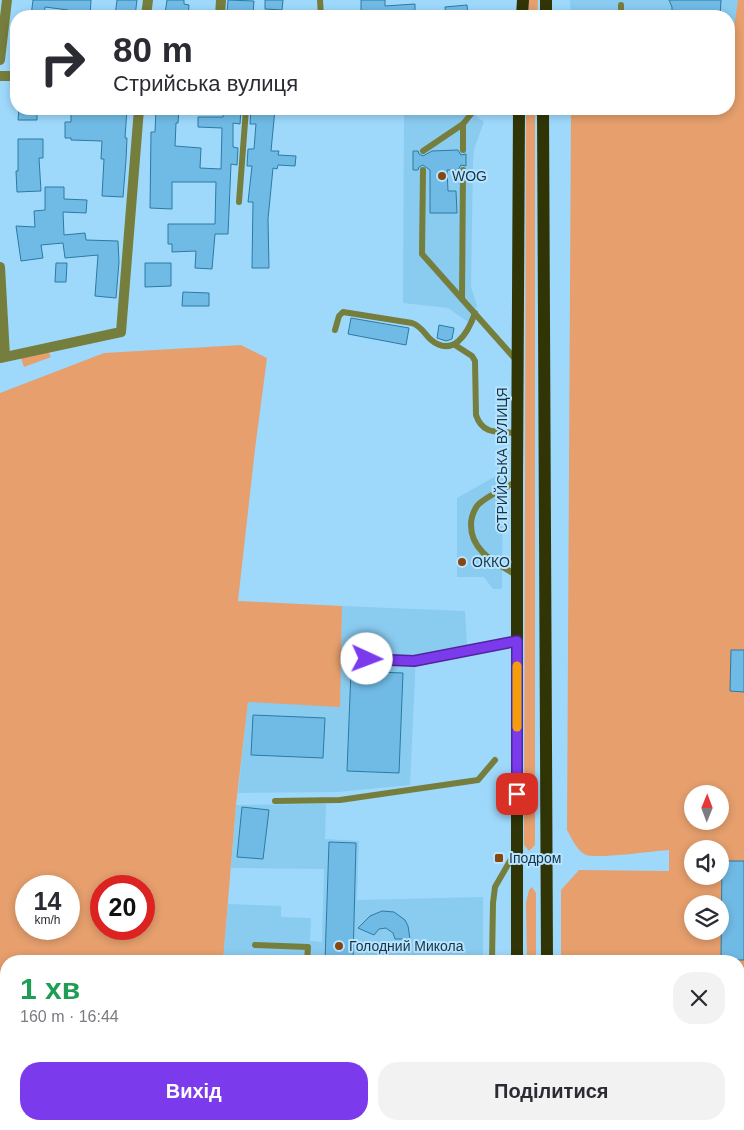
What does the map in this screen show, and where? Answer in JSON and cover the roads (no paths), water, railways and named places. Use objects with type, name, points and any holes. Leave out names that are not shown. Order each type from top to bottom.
[{"type":"main road","name":"СТРИЙСЬКА ВУЛИЦЯ","points":[[517,955],[517,362],[520,115]]},
{"type":"main road","points":[[543,115],[547,955]]},
{"type":"street","points":[[0,60],[6,0]]},
{"type":"street","points":[[0,267],[3,357],[121,332],[139,115]]},
{"type":"lane","points":[[621,5],[621,10]]},
{"type":"lane","points":[[239,202],[246,115]]},
{"type":"lane","points":[[423,151],[463,124],[470,115]]},
{"type":"lane","points":[[463,124],[463,150]]},
{"type":"lane","points":[[423,170],[422,254],[517,362]]},
{"type":"lane","points":[[462,299],[463,170]]},
{"type":"lane","points":[[335,330],[339,316],[343,312],[412,323],[418,325],[437,343],[449,346],[455,345],[468,330],[475,314]]},
{"type":"lane","points":[[455,345],[472,356],[475,361],[476,415],[479,423],[489,431],[517,433]]},
{"type":"lane","points":[[517,481],[480,503],[476,507],[471,520],[473,538],[478,548],[486,556],[517,575]]},
{"type":"lane","points":[[367,659],[414,661],[517,641]]},
{"type":"lane","points":[[275,801],[340,800],[478,780],[494,760]]},
{"type":"lane","points":[[492,955],[495,887],[517,848]]},
{"type":"lane","points":[[255,945],[308,947],[307,955]]},
{"type":"place","name":"WOG","points":[[442,176]]},
{"type":"place","name":"ОККО","points":[[462,562]]},
{"type":"place","name":"Іподром","points":[[499,858]]},
{"type":"place","name":"Голодний Микола","points":[[339,946]]}]
